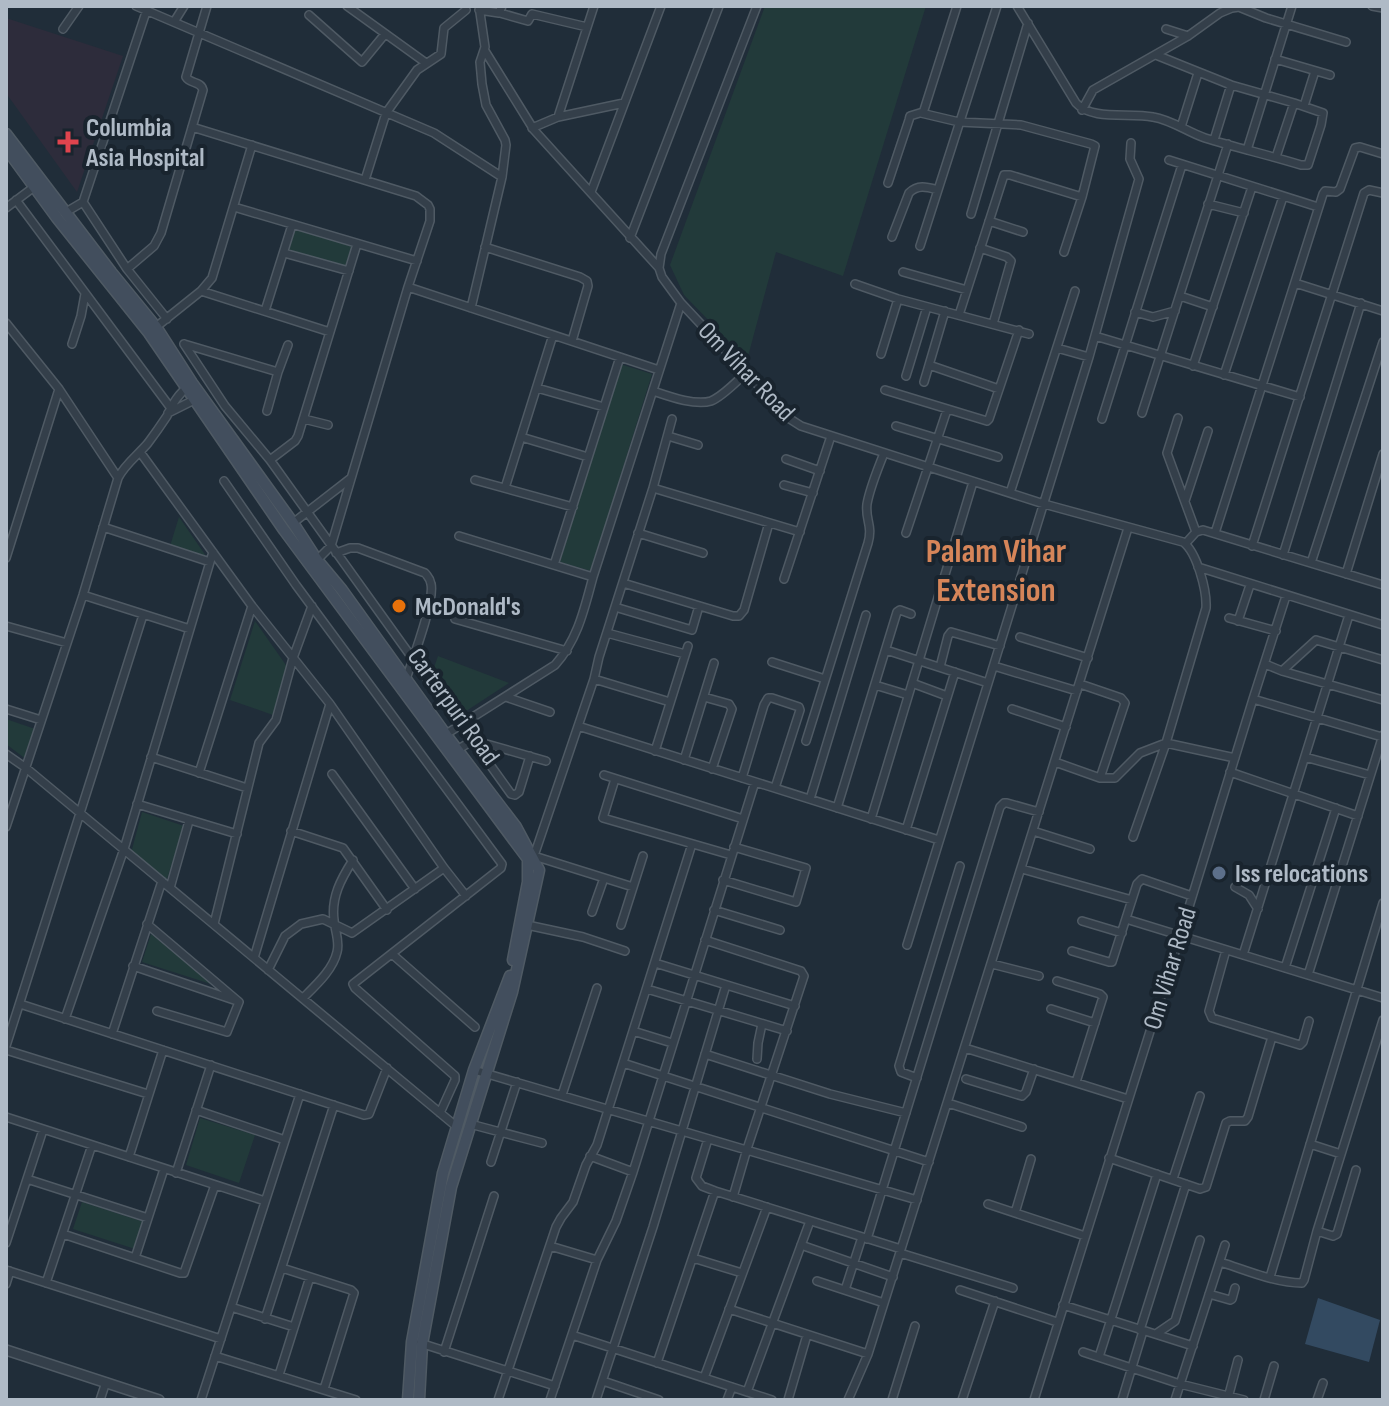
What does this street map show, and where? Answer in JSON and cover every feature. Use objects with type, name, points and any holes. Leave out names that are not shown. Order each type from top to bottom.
[{"type":"main road","name":"Carterpuri Road","points":[[6,134],[156,327],[189,386]]},
{"type":"main road","name":"Carterpuri Road","points":[[6,148],[293,523],[406,679],[442,737]]},
{"type":"main road","name":"Carterpuri Road","points":[[198,398],[284,530],[531,857]]},
{"type":"main road","points":[[408,1400],[443,1173],[511,974],[523,926],[531,857]]},
{"type":"main road","points":[[419,1400],[417,1343],[480,1071]]},
{"type":"street","points":[[63,29],[79,6]]},
{"type":"street","points":[[136,6],[444,139],[502,177]]},
{"type":"street","points":[[174,22],[184,6]]},
{"type":"street","points":[[127,269],[154,246],[161,233],[203,88],[187,80],[186,73],[207,6]]},
{"type":"street","points":[[347,6],[426,63]]},
{"type":"street","points":[[558,117],[594,6]]},
{"type":"street","points":[[591,192],[661,6]]},
{"type":"street","points":[[630,238],[719,6]]},
{"type":"street","points":[[659,268],[661,254],[757,6]]},
{"type":"street","points":[[921,113],[957,6]]},
{"type":"street","points":[[920,246],[997,6]]},
{"type":"street","points":[[1017,6],[1082,110],[1153,117],[1203,137],[1308,165],[1323,113],[1231,85],[1156,55]]},
{"type":"street","points":[[1247,150],[1292,6]]},
{"type":"street","points":[[1372,6],[1383,8]]},
{"type":"street","points":[[1082,110],[1093,90],[1232,8],[1239,7],[1346,42]]},
{"type":"street","points":[[365,180],[386,113],[426,63],[441,54],[444,28],[464,8],[479,11],[501,9],[528,21],[532,14],[587,27]]},
{"type":"street","points":[[66,212],[83,202],[147,9]]},
{"type":"street","points":[[471,308],[502,177],[505,140],[485,102],[480,68],[485,51],[479,11]]},
{"type":"street","points":[[309,15],[362,62],[385,34]]},
{"type":"street","points":[[971,214],[1028,23]]},
{"type":"street","points":[[1166,29],[1188,36]]},
{"type":"street","name":"Om Vihar Road","points":[[485,51],[532,128],[659,268],[681,303],[796,424],[1044,504],[1186,543]]},
{"type":"street","points":[[1275,59],[1330,75]]},
{"type":"street","points":[[1304,106],[1315,71]]},
{"type":"street","points":[[1181,127],[1198,73]]},
{"type":"street","points":[[1214,140],[1231,85]]},
{"type":"street","points":[[532,128],[558,117],[624,103]]},
{"type":"street","points":[[1276,157],[1294,103]]},
{"type":"street","points":[[888,183],[909,120],[914,114],[959,122],[1034,127],[1095,146],[1064,252]]},
{"type":"street","points":[[192,127],[416,196],[430,209],[430,221],[408,287],[334,549]]},
{"type":"street","points":[[907,945],[1089,357],[1139,179],[1130,159],[1131,143]]},
{"type":"street","points":[[1142,413],[1228,144]]},
{"type":"street","points":[[156,327],[201,291],[212,278],[252,145]]},
{"type":"street","points":[[1215,533],[1325,191],[1336,192],[1340,189],[1355,148],[1383,154]]},
{"type":"street","points":[[1169,160],[1318,207]]},
{"type":"street","points":[[1102,419],[1182,165]]},
{"type":"street","points":[[959,315],[1003,178],[1007,174],[1082,197]]},
{"type":"street","points":[[892,237],[909,193],[922,186],[938,190]]},
{"type":"street","points":[[6,208],[34,187]]},
{"type":"street","points":[[1193,366],[1252,187]]},
{"type":"street","points":[[1252,546],[1364,193],[1369,190],[1383,193]]},
{"type":"street","points":[[1224,375],[1283,197]]},
{"type":"street","points":[[16,200],[169,410]]},
{"type":"street","points":[[83,202],[127,269],[167,319]]},
{"type":"street","points":[[1208,204],[1244,213]]},
{"type":"street","points":[[234,207],[417,261]]},
{"type":"street","points":[[989,221],[1023,232]]},
{"type":"street","points":[[265,311],[292,225]]},
{"type":"street","points":[[270,460],[298,436],[357,244]]},
{"type":"street","points":[[485,247],[587,281],[572,341]]},
{"type":"street","points":[[980,248],[1011,261],[993,324]]},
{"type":"street","points":[[284,253],[349,271]]},
{"type":"street","points":[[903,272],[967,290]]},
{"type":"street","points":[[1295,283],[1383,311]]},
{"type":"street","points":[[855,284],[898,299],[1029,334]]},
{"type":"street","points":[[408,287],[659,370]]},
{"type":"street","points":[[201,291],[330,332]]},
{"type":"street","points":[[1010,493],[1075,291]]},
{"type":"street","points":[[72,344],[85,294]]},
{"type":"street","points":[[1180,296],[1213,307]]},
{"type":"street","points":[[881,354],[898,299]]},
{"type":"street","points":[[442,737],[555,665],[567,651],[582,619],[681,303]]},
{"type":"street","points":[[1283,555],[1361,303]]},
{"type":"street","points":[[906,376],[927,307]]},
{"type":"street","points":[[924,382],[945,311]]},
{"type":"street","points":[[1135,312],[1153,317],[1175,311]]},
{"type":"street","points":[[6,323],[59,389],[118,478]]},
{"type":"street","points":[[885,390],[987,421],[1019,330]]},
{"type":"street","points":[[505,488],[553,335]]},
{"type":"street","points":[[1095,336],[1300,397]]},
{"type":"street","points":[[1311,563],[1383,342]]},
{"type":"street","points":[[171,353],[184,344]]},
{"type":"street","points":[[184,344],[278,372]]},
{"type":"street","points":[[184,344],[225,406],[270,460],[461,726]]},
{"type":"street","points":[[267,411],[288,345]]},
{"type":"street","points":[[1057,348],[1089,357]]},
{"type":"street","points":[[554,565],[620,357]]},
{"type":"street","points":[[929,365],[999,389]]},
{"type":"street","points":[[653,391],[683,400],[709,402],[747,372]]},
{"type":"street","points":[[6,827],[83,595],[118,478],[189,386]]},
{"type":"street","points":[[537,388],[604,407]]},
{"type":"street","points":[[6,558],[8,542],[59,389]]},
{"type":"street","points":[[169,410],[198,398]]},
{"type":"street","points":[[906,533],[947,410]]},
{"type":"street","points":[[1178,418],[1167,453],[1196,532]]},
{"type":"street","points":[[304,419],[328,425]]},
{"type":"street","points":[[633,887],[531,857],[594,679],[672,419]]},
{"type":"street","points":[[896,426],[998,457]]},
{"type":"street","points":[[1185,501],[1208,431]]},
{"type":"street","points":[[668,436],[698,445]]},
{"type":"street","points":[[784,579],[831,436]]},
{"type":"street","points":[[521,437],[588,457]]},
{"type":"street","points":[[140,452],[252,606],[330,704],[466,896]]},
{"type":"street","points":[[806,741],[868,543],[871,530],[868,501],[884,453]]},
{"type":"street","points":[[1346,574],[1383,454]]},
{"type":"street","points":[[786,459],[820,471]]},
{"type":"street","points":[[293,523],[353,477]]},
{"type":"street","points":[[475,480],[573,507]]},
{"type":"street","points":[[224,481],[312,606],[501,861],[501,868],[353,986],[455,1076],[440,1113]]},
{"type":"street","points":[[871,819],[973,482]]},
{"type":"street","points":[[784,485],[813,493]]},
{"type":"street","points":[[653,488],[800,532]]},
{"type":"street","points":[[623,583],[739,616],[769,523]]},
{"type":"street","points":[[103,527],[210,562]]},
{"type":"street","points":[[848,1400],[868,1354],[893,1277],[1128,528]]},
{"type":"street","points":[[1133,837],[1166,743],[1206,608],[1207,598],[1198,567],[1186,543],[1196,532],[1215,533],[1383,583]]},
{"type":"street","points":[[638,533],[703,553]]},
{"type":"street","points":[[459,536],[593,577]]},
{"type":"street","points":[[317,560],[334,549],[358,548],[425,573],[431,580],[432,593],[406,679]]},
{"type":"street","points":[[65,1019],[124,849],[213,552]]},
{"type":"street","points":[[1198,567],[1383,625]]},
{"type":"street","points":[[1238,621],[1250,585]]},
{"type":"street","points":[[83,595],[190,629]]},
{"type":"street","name":"Om Vihar Road","points":[[1034,1400],[1286,596]]},
{"type":"street","points":[[199,773],[252,606]]},
{"type":"street","points":[[214,924],[259,743],[276,720],[293,658],[312,606]]},
{"type":"street","points":[[615,607],[692,630],[699,606]]},
{"type":"street","points":[[837,808],[898,611],[911,614]]},
{"type":"street","points":[[143,615],[6,1048],[148,1094]]},
{"type":"street","points":[[810,799],[866,615]]},
{"type":"street","points":[[1243,955],[1349,615]]},
{"type":"street","points":[[1229,618],[1276,631]]},
{"type":"street","points":[[455,619],[567,651]]},
{"type":"street","points":[[6,626],[67,643]]},
{"type":"street","points":[[940,667],[951,632],[1000,646]]},
{"type":"street","points":[[607,633],[686,650],[655,751]]},
{"type":"street","points":[[1020,637],[1088,658]]},
{"type":"street","points":[[1282,671],[1316,640],[1383,660]]},
{"type":"street","points":[[886,650],[988,683]]},
{"type":"street","points":[[772,662],[825,679]]},
{"type":"street","points":[[684,760],[714,663]]},
{"type":"street","points":[[1265,664],[1383,700]]},
{"type":"street","points":[[994,666],[1121,698],[1125,703],[1100,778]]},
{"type":"street","points":[[906,830],[955,672]]},
{"type":"street","points":[[594,679],[670,702]]},
{"type":"street","points":[[912,683],[947,696]]},
{"type":"street","points":[[875,685],[908,695]]},
{"type":"street","points":[[506,697],[550,712]]},
{"type":"street","points":[[704,697],[729,704],[732,709],[712,769]]},
{"type":"street","points":[[742,778],[766,700],[772,698],[797,706],[800,710],[775,788]]},
{"type":"street","points":[[1253,699],[1383,736],[1308,975]]},
{"type":"street","points":[[254,958],[330,704]]},
{"type":"street","points":[[6,709],[41,720]]},
{"type":"street","points":[[1012,709],[1066,727]]},
{"type":"street","points":[[578,726],[939,840]]},
{"type":"street","points":[[454,752],[473,741],[546,761]]},
{"type":"street","points":[[473,741],[511,794],[519,792],[530,756]]},
{"type":"street","points":[[1055,762],[1100,778],[1115,778],[1140,753],[1166,743],[1235,758]]},
{"type":"street","points":[[6,754],[457,1127]]},
{"type":"street","points":[[151,757],[247,788]]},
{"type":"street","points":[[1305,757],[1370,775]]},
{"type":"street","points":[[1230,772],[1358,816]]},
{"type":"street","points":[[332,774],[415,889]]},
{"type":"street","points":[[604,775],[743,819]]},
{"type":"street","points":[[615,779],[603,818],[692,844],[806,868],[796,902],[723,880]]},
{"type":"street","points":[[550,1400],[597,1260],[616,1221],[633,1172],[755,782]]},
{"type":"street","points":[[137,804],[237,834]]},
{"type":"street","points":[[845,1290],[882,1191],[1002,804],[1039,812]]},
{"type":"street","points":[[1285,968],[1336,808]]},
{"type":"street","points":[[170,888],[189,821]]},
{"type":"street","points":[[291,831],[339,845],[348,853],[387,910]]},
{"type":"street","points":[[1033,831],[1090,849]]},
{"type":"street","points":[[498,1400],[550,1246],[597,1145],[692,844]]},
{"type":"street","points":[[621,925],[643,856]]},
{"type":"street","points":[[303,998],[337,955],[334,906],[338,887],[353,860]]},
{"type":"street","points":[[917,1078],[901,1072],[899,1066],[960,866]]},
{"type":"street","points":[[268,970],[285,936],[293,929],[318,919],[352,933],[444,868]]},
{"type":"street","points":[[1022,869],[1132,900]]},
{"type":"street","points":[[592,912],[604,878]]},
{"type":"street","points":[[1072,951],[1112,962],[1137,884],[1142,879],[1192,896]]},
{"type":"street","points":[[112,1034],[162,881]]},
{"type":"street","points":[[954,886],[974,891]]},
{"type":"street","points":[[1235,887],[1249,895],[1258,909]]},
{"type":"street","points":[[1270,1277],[1383,903]]},
{"type":"street","points":[[714,910],[780,930]]},
{"type":"street","points":[[1126,919],[1383,998]]},
{"type":"street","points":[[1082,921],[1122,933]]},
{"type":"street","points":[[147,924],[239,1002]]},
{"type":"street","points":[[523,926],[583,937],[625,951]]},
{"type":"street","points":[[705,940],[803,972],[804,976],[733,1197]]},
{"type":"street","points":[[1226,950],[1209,1011],[1212,1018],[1300,1045],[1309,1021]]},
{"type":"street","points":[[392,954],[475,1027]]},
{"type":"street","points":[[655,963],[795,1006]]},
{"type":"street","points":[[992,964],[1039,976]]},
{"type":"street","points":[[133,966],[239,1002]]},
{"type":"street","points":[[1057,981],[1102,996],[1103,1001],[1076,1082]]},
{"type":"street","points":[[596,1400],[653,1227],[726,985]]},
{"type":"street","points":[[562,1095],[597,988]]},
{"type":"street","points":[[647,989],[787,1031]]},
{"type":"street","points":[[157,1011],[227,1032],[239,1002]]},
{"type":"street","points":[[20,1004],[368,1115],[387,1068]]},
{"type":"street","points":[[1051,1009],[1095,1023]]},
{"type":"street","points":[[1220,1262],[1286,1282],[1302,1283],[1383,1020]]},
{"type":"street","points":[[757,1059],[762,1024]]},
{"type":"street","points":[[633,1031],[672,1043]]},
{"type":"street","points":[[1109,1158],[1200,1189],[1206,1187],[1226,1123],[1246,1120],[1272,1037]]},
{"type":"street","points":[[965,1048],[1128,1099]]},
{"type":"street","points":[[129,1157],[163,1050]]},
{"type":"street","points":[[705,1054],[830,1094],[906,1113]]},
{"type":"street","points":[[623,1063],[929,1162]]},
{"type":"street","points":[[176,1173],[211,1065]]},
{"type":"street","points":[[966,1079],[1022,1096],[1034,1069]]},
{"type":"street","points":[[480,1071],[917,1200]]},
{"type":"street","points":[[491,1162],[517,1082]]},
{"type":"street","points":[[201,1400],[300,1094]]},
{"type":"street","points":[[1173,1179],[1200,1096]]},
{"type":"street","points":[[948,1103],[1022,1127]]},
{"type":"street","points":[[265,1319],[334,1105]]},
{"type":"street","points":[[196,1110],[285,1140]]},
{"type":"street","points":[[6,1117],[265,1201]]},
{"type":"street","points":[[470,1124],[542,1143]]},
{"type":"street","points":[[6,1243],[43,1130]]},
{"type":"street","points":[[708,1139],[696,1178],[702,1186],[1013,1288]]},
{"type":"street","points":[[1310,1144],[1341,1154]]},
{"type":"street","points":[[46,1283],[92,1145]]},
{"type":"street","points":[[590,1156],[633,1172]]},
{"type":"street","points":[[1015,1213],[1031,1159]]},
{"type":"street","points":[[135,1258],[164,1169]]},
{"type":"street","points":[[1317,1231],[1333,1236],[1337,1234],[1356,1170]]},
{"type":"street","points":[[1099,1357],[1157,1174]]},
{"type":"street","points":[[27,1179],[148,1218]]},
{"type":"street","points":[[1122,1400],[1186,1184]]},
{"type":"street","points":[[63,1234],[184,1273],[215,1185]]},
{"type":"street","points":[[657,1363],[715,1191]]},
{"type":"street","points":[[444,1352],[494,1196]]},
{"type":"street","points":[[988,1204],[1085,1236]]},
{"type":"street","points":[[704,1378],[767,1207]]},
{"type":"street","points":[[747,1392],[810,1221]]},
{"type":"street","points":[[1156,1334],[1175,1321],[1200,1240]]},
{"type":"street","points":[[801,1245],[893,1277]]},
{"type":"street","points":[[1175,1400],[1225,1245]]},
{"type":"street","points":[[550,1246],[597,1260]]},
{"type":"street","points":[[693,1258],[742,1273]]},
{"type":"street","points":[[282,1268],[354,1293],[324,1389]]},
{"type":"street","points":[[6,1284],[8,1271],[221,1339]]},
{"type":"street","points":[[279,1375],[310,1277]]},
{"type":"street","points":[[817,1281],[884,1303]]},
{"type":"street","points":[[1209,1294],[1230,1300],[1235,1288]]},
{"type":"street","points":[[960,1290],[1057,1322]]},
{"type":"street","points":[[962,1400],[995,1301]]},
{"type":"street","points":[[1063,1305],[1193,1346]]},
{"type":"street","points":[[231,1307],[294,1327]]},
{"type":"street","points":[[729,1309],[868,1354]]},
{"type":"street","points":[[892,1400],[915,1326]]},
{"type":"street","points":[[572,1335],[772,1400]]},
{"type":"street","points":[[788,1400],[807,1335]]},
{"type":"street","points":[[417,1343],[555,1386]]},
{"type":"street","points":[[6,1350],[159,1400]]},
{"type":"street","points":[[1083,1352],[1180,1384],[1244,1400]]},
{"type":"street","points":[[215,1356],[356,1400]]},
{"type":"street","points":[[1228,1398],[1238,1360]]},
{"type":"street","points":[[1264,1400],[1274,1366]]},
{"type":"street","points":[[603,1381],[659,1400]]},
{"type":"street","points":[[100,1400],[106,1382]]},
{"type":"street","points":[[1317,1400],[1323,1383]]},
{"type":"street","points":[[727,1400],[732,1387]]},
{"type":"shaded area","name":"Columbia Asia Hospital","points":[[6,18],[123,56],[77,192],[6,93]]},
{"type":"green space","points":[[765,6],[926,6],[843,276],[776,252],[747,360],[684,295],[670,265]]},
{"type":"green space","points":[[295,229],[352,246],[346,267],[289,250]]},
{"type":"green space","points":[[620,364],[652,374],[591,571],[560,562]]},
{"type":"green space","points":[[179,517],[206,556],[170,546]]},
{"type":"green space","points":[[255,621],[288,668],[273,715],[230,700]]},
{"type":"green space","points":[[438,656],[509,683],[457,717],[430,679]]},
{"type":"green space","points":[[6,719],[38,730],[27,760],[6,744]]},
{"type":"green space","points":[[142,812],[184,826],[166,882],[131,853]]},
{"type":"green space","points":[[151,934],[214,985],[142,962]]},
{"type":"green space","points":[[200,1118],[255,1135],[239,1183],[186,1165]]},
{"type":"green space","points":[[82,1202],[144,1222],[135,1249],[73,1229]]},
{"type":"water","points":[[1318,1298],[1380,1320],[1369,1362],[1305,1344]]},
{"type":"place","name":"Columbia Asia Hospital","points":[[68,142]]},
{"type":"place","name":"McDonald's","points":[[399,606]]},
{"type":"place","name":"Iss relocations","points":[[1219,873]]},
{"type":"district","name":"Palam Vihar Extension","points":[[996,570]]}]
